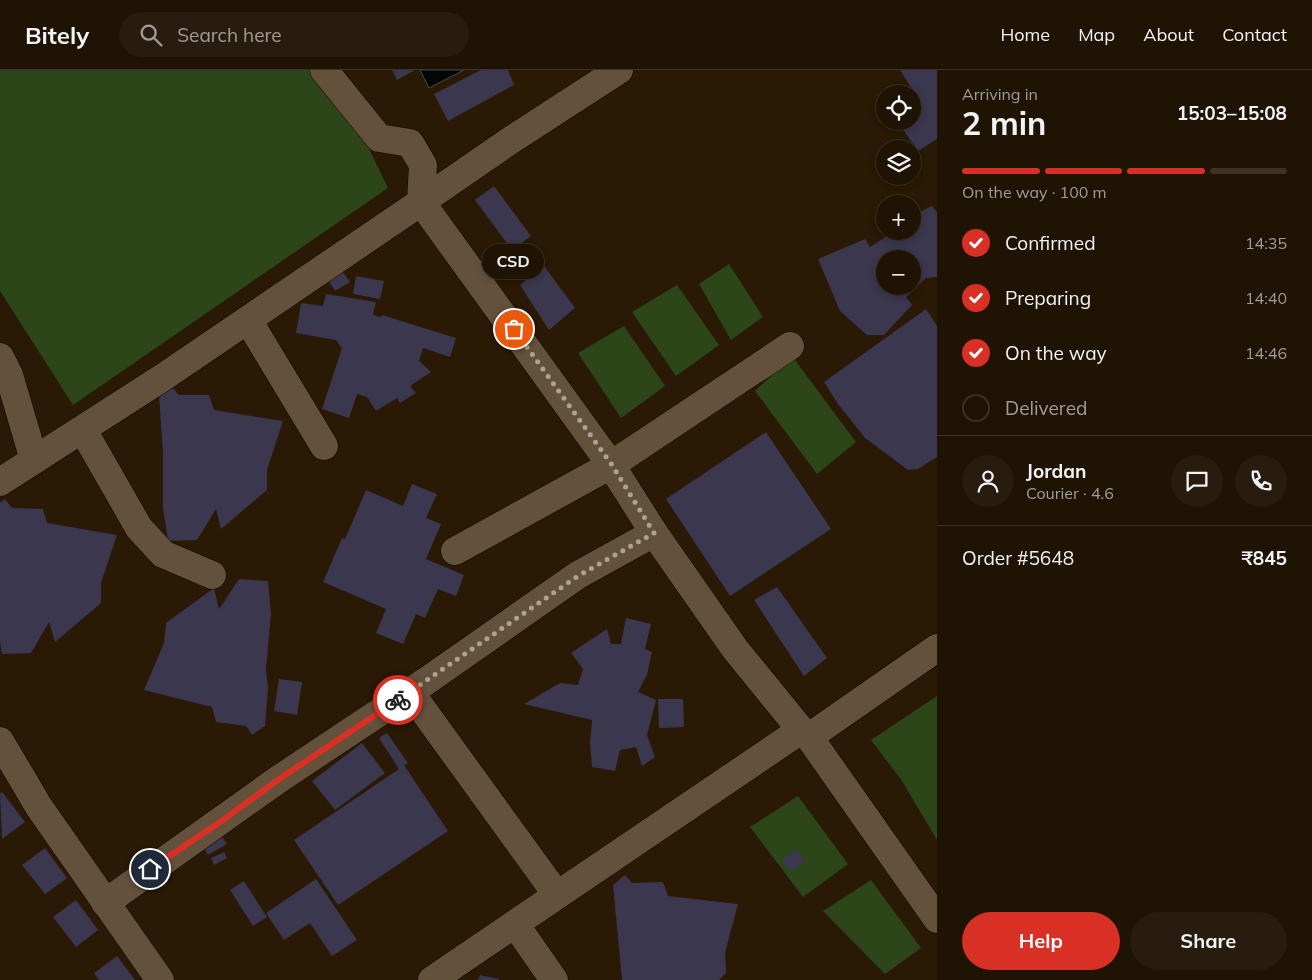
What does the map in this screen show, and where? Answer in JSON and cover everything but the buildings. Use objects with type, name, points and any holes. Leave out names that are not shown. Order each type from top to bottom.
[{"type":"street","points":[[324,70],[379,138],[410,143],[423,164],[421,202],[612,465],[654,533],[736,649],[805,734],[937,919]]},
{"type":"street","points":[[0,482],[83,430],[508,142],[620,70]]},
{"type":"street","points":[[248,320],[324,446]]},
{"type":"street","points":[[455,551],[612,465],[790,346]]},
{"type":"street","points":[[0,357],[9,375],[34,460]]},
{"type":"street","points":[[83,430],[139,528],[163,554],[212,576]]},
{"type":"street","points":[[105,903],[279,779],[410,692],[578,576],[654,533]]},
{"type":"street","points":[[432,980],[557,895],[937,648]]},
{"type":"street","points":[[410,692],[557,895]]},
{"type":"street","points":[[0,741],[39,807],[160,980]]},
{"type":"street","points":[[515,924],[554,980]]},
{"type":"green space","points":[[0,70],[331,70],[388,188],[73,405],[0,291]]},
{"type":"green space","points":[[729,264],[763,317],[731,340],[699,284]]},
{"type":"green space","points":[[677,285],[719,345],[676,376],[632,312]]},
{"type":"green space","points":[[624,326],[665,386],[621,418],[578,353]]},
{"type":"green space","points":[[792,356],[856,442],[817,474],[755,391]]},
{"type":"green space","points":[[937,696],[937,840],[902,781],[871,740]]},
{"type":"green space","points":[[798,796],[848,864],[803,897],[750,827]]},
{"type":"green space","points":[[871,880],[921,948],[885,974],[823,911]]},
{"type":"shaded area","points":[[420,70],[464,70],[429,88]]},
{"type":"way so far","points":[[398,700],[491,634],[578,576],[654,533],[612,465],[514,329]]},
{"type":"place","name":"CSD","points":[[514,329]]},
{"type":"route","points":[[150,869],[223,820],[279,779],[398,700]]}]
